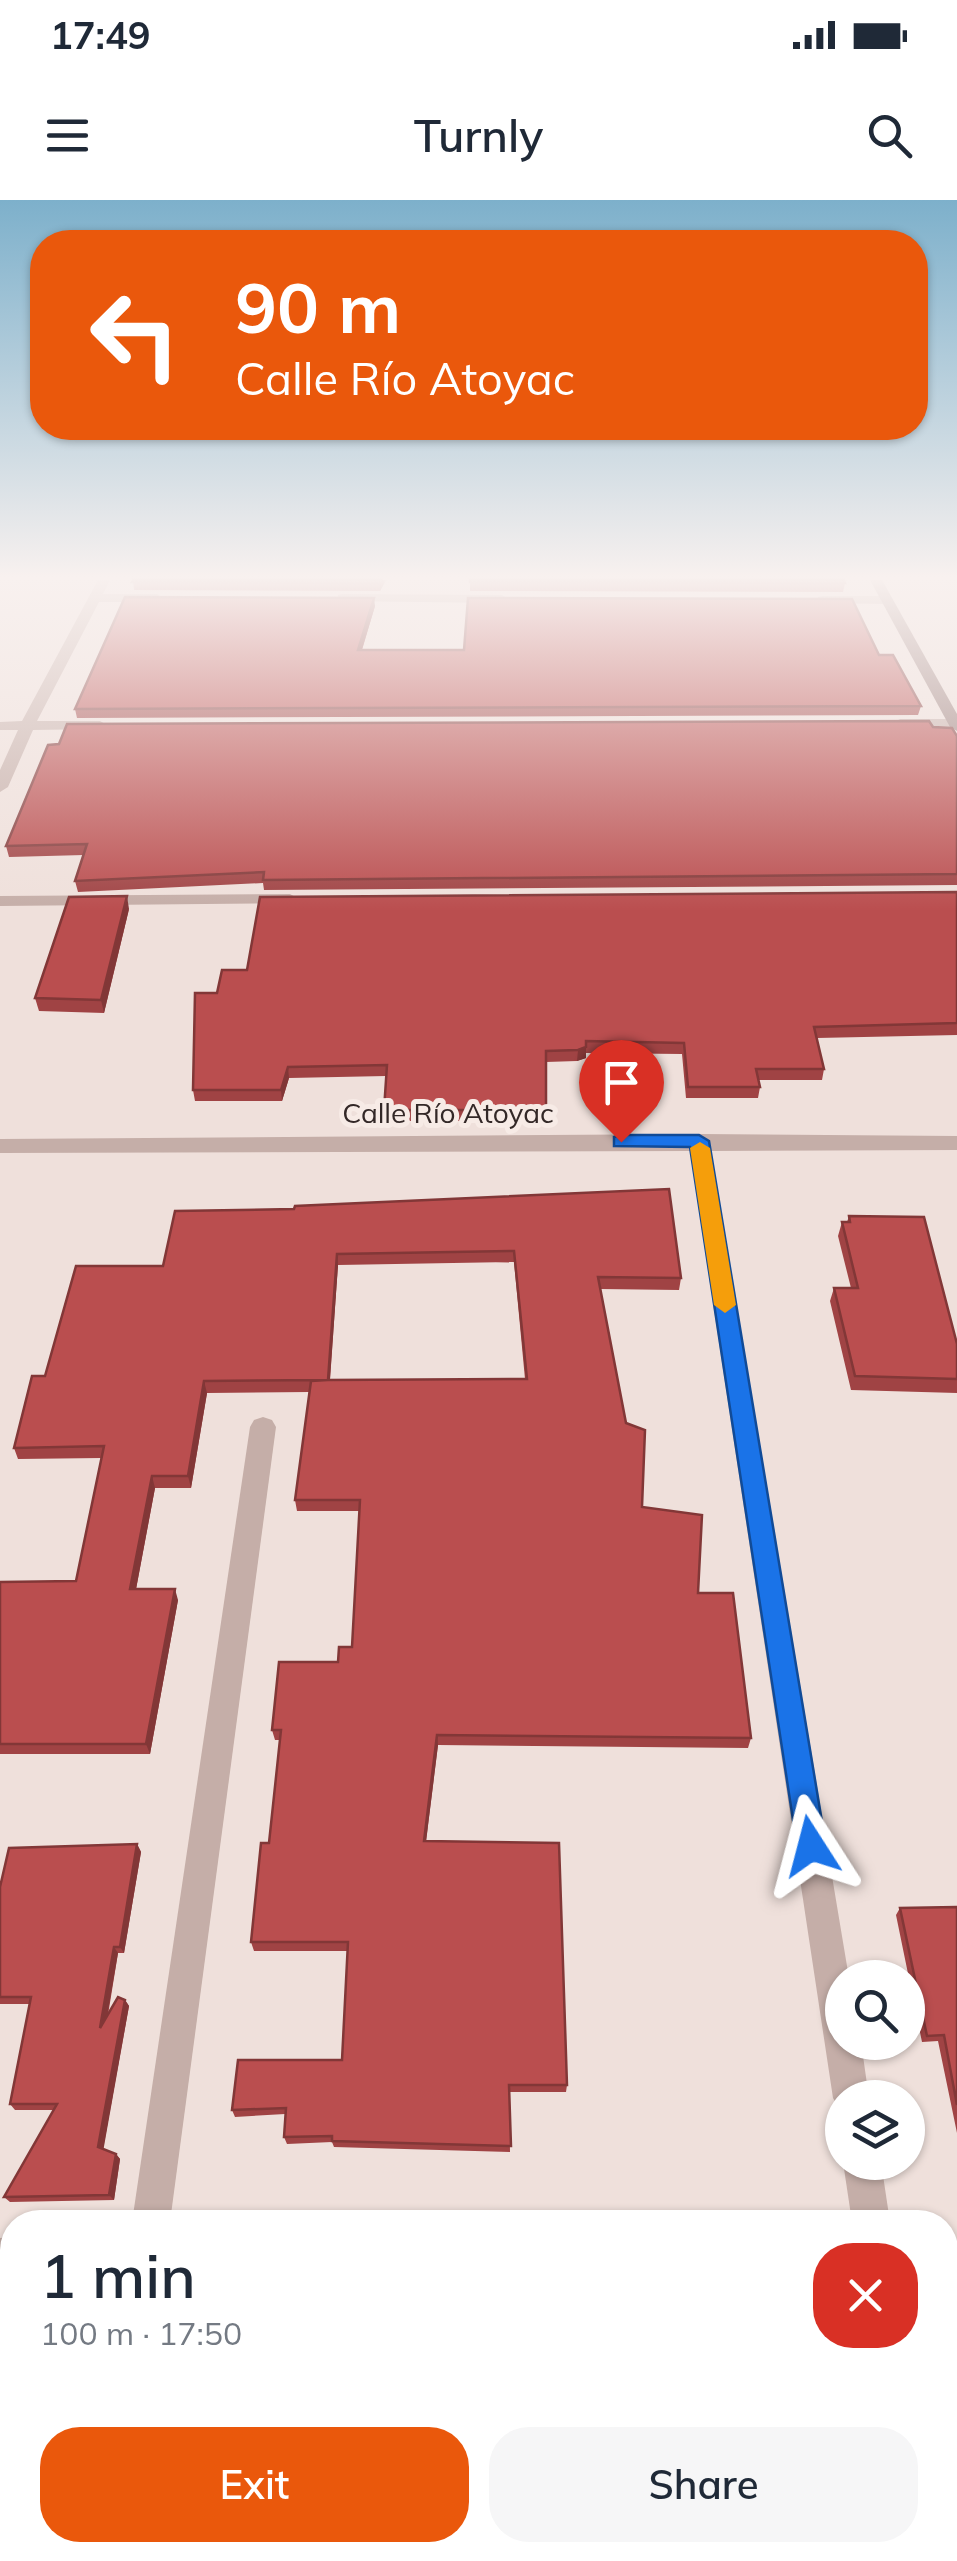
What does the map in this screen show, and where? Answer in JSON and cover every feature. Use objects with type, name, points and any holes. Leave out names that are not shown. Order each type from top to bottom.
[{"type":"street","points":[[0,788],[46,690]]},
{"type":"street","points":[[876,723],[956,724],[937,690]]},
{"type":"street","points":[[0,726],[125,725]]},
{"type":"street","points":[[0,901],[319,898]]},
{"type":"street","points":[[699,1141],[829,1960]]},
{"type":"street","name":"Calle Río Atoyac","points":[[0,1146],[957,1143]]},
{"type":"street","points":[[152,2210],[263,1427]]},
{"type":"street","points":[[865,2180],[869,2210]]},
{"type":"building","points":[[83,690],[912,690],[921,706],[75,709]]},
{"type":"building","points":[[929,721],[933,727],[952,728],[957,736],[957,874],[263,880],[264,872],[75,881],[87,844],[6,846],[48,745],[59,744],[67,724]]},
{"type":"building","points":[[957,892],[957,1023],[814,1027],[824,1069],[756,1069],[760,1087],[688,1087],[684,1043],[586,1041],[586,1047],[578,1050],[546,1051],[546,1110],[384,1110],[387,1065],[288,1067],[281,1090],[193,1090],[195,993],[217,993],[222,970],[247,970],[260,897]]},
{"type":"building","points":[[127,896],[101,1000],[35,998],[69,897]]},
{"type":"building","points":[[669,1189],[681,1278],[598,1277],[626,1423],[645,1430],[642,1507],[702,1515],[698,1593],[733,1593],[751,1738],[437,1735],[424,1841],[559,1843],[567,2085],[509,2085],[511,2146],[284,2137],[286,2108],[232,2110],[238,2060],[342,2060],[348,1942],[251,1942],[261,1843],[269,1843],[281,1730],[272,1730],[279,1662],[338,1662],[339,1647],[352,1647],[360,1500],[295,1500],[311,1381],[328,1380],[204,1381],[188,1476],[152,1476],[130,1589],[175,1589],[146,1744],[0,1744],[0,1582],[76,1581],[104,1446],[14,1448],[32,1376],[45,1376],[76,1266],[163,1266],[175,1211]],"holes":[[[514,1251],[527,1379],[328,1380],[337,1254]]]},
{"type":"building","points":[[849,1216],[924,1217],[957,1344],[957,1379],[855,1376],[834,1288],[858,1288],[842,1222],[850,1222]]},
{"type":"building","points":[[137,1844],[120,1947],[114,1947],[100,2028],[118,1997],[125,2000],[98,2147],[116,2154],[109,2195],[4,2197],[57,2104],[10,2104],[31,1997],[0,1997],[0,1887],[9,1848]]},
{"type":"building","points":[[957,1907],[957,2105],[944,2035],[927,2036],[925,1960],[911,1960],[900,1908]]},
{"type":"slow traffic","points":[[700,1148],[725,1305]]},
{"type":"route","points":[[621,1142],[699,1141],[811,1846]]}]
